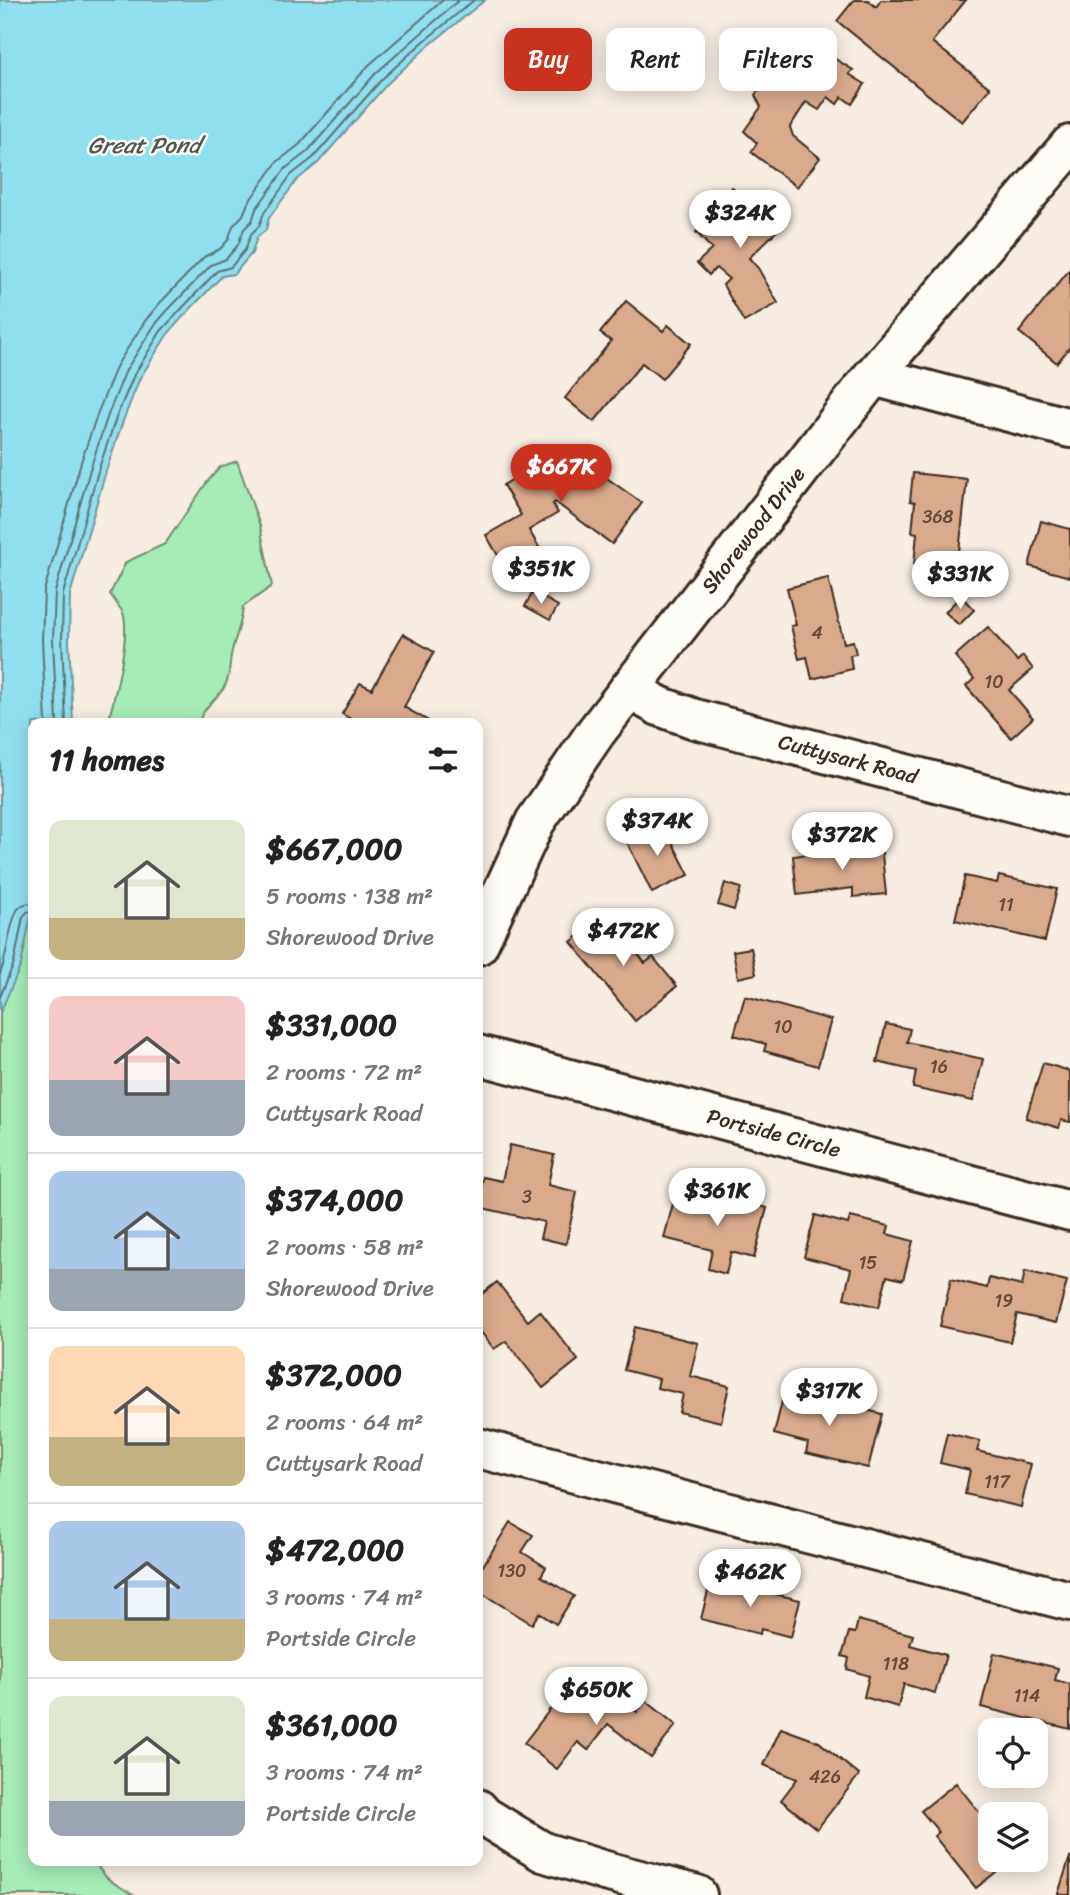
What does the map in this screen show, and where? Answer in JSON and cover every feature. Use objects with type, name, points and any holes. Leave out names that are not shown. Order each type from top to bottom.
[{"type":"street","name":"Shorewood Drive","points":[[483,934],[536,822],[567,772],[873,376],[1070,145]]},
{"type":"street","points":[[873,376],[1070,428]]},
{"type":"street","name":"Cuttysark Road","points":[[629,689],[659,706],[695,719],[1070,817]]},
{"type":"street","name":"Portside Circle","points":[[483,1056],[1070,1211]]},
{"type":"street","points":[[483,1449],[1070,1601]]},
{"type":"street","points":[[483,1815],[543,1852],[697,1895]]},
{"type":"green space","points":[[237,461],[260,526],[272,586],[243,607],[228,679],[201,718],[109,718],[125,636],[123,613],[110,594],[126,562],[165,544],[220,467]]},
{"type":"green space","points":[[28,922],[28,1866],[97,1866],[107,1878],[133,1895],[0,1895],[0,1013]]},
{"type":"water","name":"Great Pond","points":[[0,0],[485,0],[387,84],[318,163],[297,180],[269,218],[266,230],[257,237],[252,253],[234,274],[222,276],[179,321],[140,378],[106,471],[70,595],[73,718],[28,718],[28,931],[21,965],[0,1013]]},
{"type":"building","points":[[854,0],[868,0],[876,7],[881,0],[966,0],[932,42],[990,88],[962,122],[837,21]]},
{"type":"building","points":[[837,60],[853,70],[849,74],[865,84],[852,104],[842,97],[837,104],[828,97],[819,110],[806,102],[790,127],[793,136],[820,158],[797,187],[751,152],[757,143],[744,131],[761,107],[755,95],[758,91],[837,91]]},
{"type":"building","points":[[732,187],[755,212],[768,199],[788,220],[749,258],[758,268],[778,303],[744,322],[723,285],[729,279],[716,268],[709,275],[697,263],[712,249],[696,232],[711,219],[705,212]]},
{"type":"building","points":[[1070,269],[1070,347],[1057,363],[1019,332]]},
{"type":"building","points":[[626,301],[663,331],[668,325],[691,344],[662,379],[642,363],[594,422],[565,398],[611,341],[600,333]]},
{"type":"building","points":[[563,447],[642,503],[612,544],[555,502],[553,504],[558,513],[529,530],[540,549],[506,569],[486,535],[521,515],[503,485],[560,452]]},
{"type":"building","points":[[913,473],[967,479],[957,570],[914,565],[917,533],[912,532],[915,502],[910,501]]},
{"type":"building","points":[[1041,521],[1070,529],[1070,577],[1029,566]]},
{"type":"building","points":[[828,578],[844,643],[853,641],[856,654],[850,655],[852,669],[812,679],[807,657],[799,659],[791,626],[796,625],[787,588]]},
{"type":"building","points":[[533,592],[558,606],[550,620],[525,606]]},
{"type":"building","points":[[961,596],[974,610],[959,625],[945,612]]},
{"type":"building","points":[[988,627],[1017,661],[1023,656],[1033,669],[1009,690],[1033,718],[1011,738],[966,686],[974,679],[955,656]]},
{"type":"building","points":[[403,634],[434,652],[404,707],[423,718],[349,718],[342,714],[360,683],[372,689]]},
{"type":"building","points":[[662,822],[689,875],[652,893],[626,840]]},
{"type":"building","points":[[881,845],[886,894],[853,897],[853,888],[797,895],[793,856]]},
{"type":"building","points":[[965,876],[997,883],[999,876],[1057,889],[1045,941],[955,920]]},
{"type":"building","points":[[725,883],[741,888],[734,910],[718,905]]},
{"type":"building","points":[[605,914],[645,963],[653,957],[677,986],[635,1021],[571,942]]},
{"type":"building","points":[[751,948],[756,974],[738,978],[733,951]]},
{"type":"building","points":[[745,996],[831,1020],[818,1066],[764,1051],[766,1044],[734,1035]]},
{"type":"building","points":[[886,1024],[910,1029],[907,1042],[983,1059],[973,1101],[913,1088],[916,1071],[877,1062]]},
{"type":"building","points":[[1043,1063],[1070,1071],[1070,1122],[1061,1120],[1059,1128],[1026,1118]]},
{"type":"building","points":[[510,1145],[554,1155],[548,1185],[577,1192],[566,1244],[540,1238],[544,1222],[483,1208],[483,1177],[502,1181]]},
{"type":"building","points":[[675,1196],[701,1202],[702,1196],[732,1204],[734,1199],[767,1208],[754,1258],[731,1252],[726,1274],[708,1269],[712,1250],[664,1238]]},
{"type":"building","points":[[815,1215],[848,1224],[850,1217],[889,1226],[887,1234],[913,1241],[903,1280],[887,1276],[879,1307],[844,1298],[851,1269],[804,1257]]},
{"type":"building","points":[[1025,1271],[1067,1281],[1056,1323],[1017,1314],[1010,1342],[940,1326],[951,1279],[987,1288],[989,1278],[1022,1286]]},
{"type":"building","points":[[497,1282],[528,1321],[540,1311],[578,1360],[543,1388],[506,1341],[494,1349],[483,1335],[483,1293]]},
{"type":"building","points":[[635,1327],[698,1343],[690,1376],[729,1386],[721,1422],[679,1412],[683,1394],[657,1388],[659,1379],[624,1370]]},
{"type":"building","points":[[785,1389],[882,1414],[868,1468],[806,1453],[808,1443],[774,1434]]},
{"type":"building","points":[[947,1433],[980,1441],[977,1451],[1031,1464],[1021,1507],[965,1494],[970,1470],[940,1463]]},
{"type":"building","points":[[510,1522],[533,1535],[522,1552],[546,1567],[541,1576],[574,1596],[556,1624],[539,1613],[532,1624],[483,1594],[483,1566]]},
{"type":"building","points":[[711,1579],[800,1600],[791,1637],[761,1629],[760,1634],[701,1619]]},
{"type":"building","points":[[858,1620],[913,1635],[910,1645],[946,1655],[935,1693],[904,1684],[898,1707],[864,1697],[869,1676],[847,1669],[849,1658],[842,1656],[849,1632],[855,1633]]},
{"type":"building","points":[[994,1653],[1058,1668],[1055,1680],[1070,1684],[1070,1729],[1048,1724],[1048,1718],[1026,1718],[981,1707]]},
{"type":"building","points":[[566,1689],[595,1711],[611,1692],[637,1712],[646,1701],[676,1725],[651,1758],[608,1724],[588,1750],[578,1742],[557,1769],[524,1743]]},
{"type":"building","points":[[781,1728],[819,1742],[859,1775],[817,1829],[781,1800],[797,1779],[764,1765]]},
{"type":"building","points":[[956,1783],[978,1811],[978,1872],[996,1872],[976,1888],[934,1836],[939,1832],[921,1811]]},
{"type":"building","points":[[1070,1857],[1070,1895],[1058,1894]]}]
